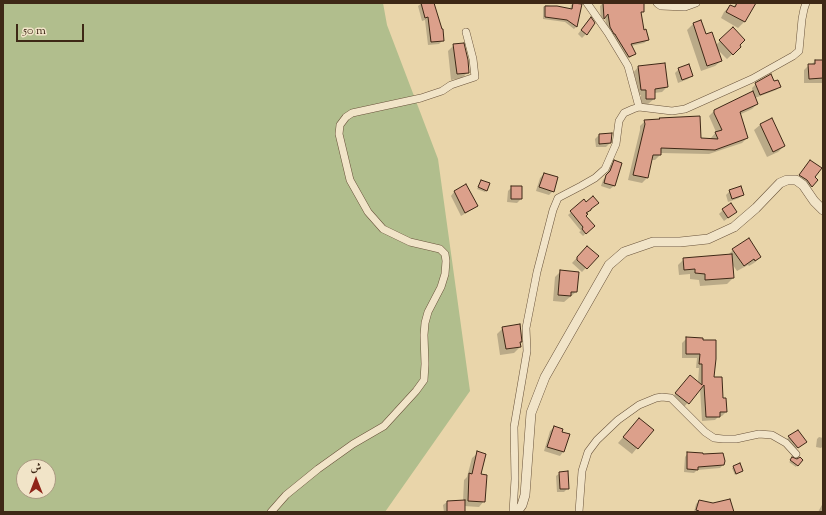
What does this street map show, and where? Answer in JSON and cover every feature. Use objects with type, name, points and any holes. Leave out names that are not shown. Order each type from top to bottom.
[{"type":"street","points":[[587,3],[608,33],[628,66],[639,107]]},
{"type":"street","points":[[657,3],[661,6],[685,7],[696,3]]},
{"type":"street","points":[[513,512],[515,479],[514,428],[527,351],[526,328],[537,272],[553,210],[558,198],[595,178],[605,169],[616,144],[619,121],[624,113],[639,107],[672,111],[685,109],[752,79],[794,56],[799,51],[803,14],[806,3]]},
{"type":"street","points":[[271,512],[286,495],[318,469],[353,444],[384,426],[424,380],[424,323],[441,287],[445,274],[445,254],[440,249],[410,242],[383,229],[368,212],[350,180],[339,134],[340,125],[346,117],[352,113],[421,98],[442,91],[451,85],[474,77],[473,60],[466,32]]},
{"type":"street","points":[[517,512],[522,505],[525,495],[531,414],[545,377],[609,265],[624,252],[653,242],[680,242],[708,239],[734,227],[756,208],[780,183],[787,180],[796,180],[803,185],[814,201],[823,210]]},
{"type":"street","points":[[579,512],[582,471],[588,452],[597,440],[618,420],[639,405],[656,398],[671,398],[705,432],[714,438],[736,439],[759,434],[772,435],[786,442],[796,454]]},
{"type":"green space","points":[[3,3],[383,3],[387,25],[438,159],[470,391],[385,512],[3,512]]},
{"type":"building","points":[[421,3],[434,3],[443,29],[444,41],[431,42],[428,17],[425,18]]},
{"type":"building","points":[[573,3],[582,4],[577,27],[567,20],[545,17],[545,6],[557,6],[572,9]]},
{"type":"building","points":[[603,3],[644,3],[644,12],[641,12],[644,30],[646,29],[649,40],[631,44],[636,54],[629,57],[610,27],[608,14],[604,19]]},
{"type":"building","points":[[737,3],[756,3],[745,22],[726,12],[730,5],[735,7]]},
{"type":"building","points":[[591,17],[595,23],[587,35],[581,30]]},
{"type":"building","points":[[701,20],[706,34],[712,32],[722,61],[707,66],[693,23]]},
{"type":"building","points":[[733,27],[745,40],[740,45],[741,47],[733,55],[719,40]]},
{"type":"building","points":[[464,43],[469,73],[457,74],[453,44]]},
{"type":"building","points":[[815,60],[823,60],[823,78],[809,79],[808,64],[815,64]]},
{"type":"building","points":[[665,63],[668,87],[655,89],[655,99],[646,99],[646,90],[641,90],[638,66]]},
{"type":"building","points":[[689,64],[693,76],[682,80],[678,68]]},
{"type":"building","points":[[771,74],[774,81],[778,80],[781,87],[760,95],[755,83]]},
{"type":"building","points":[[753,91],[758,104],[740,112],[748,138],[715,150],[661,148],[661,155],[653,155],[648,178],[633,175],[645,124],[644,120],[700,116],[701,138],[718,139],[715,132],[722,130],[714,110]]},
{"type":"building","points":[[772,118],[785,146],[773,152],[760,124]]},
{"type":"building","points":[[612,133],[611,143],[599,144],[599,134]]},
{"type":"building","points":[[614,160],[622,163],[615,186],[604,183],[606,175],[610,171]]},
{"type":"building","points":[[810,160],[822,168],[815,177],[818,180],[812,187],[807,180],[799,175]]},
{"type":"building","points":[[544,173],[558,177],[554,192],[539,187]]},
{"type":"building","points":[[481,180],[490,183],[487,191],[478,187]]},
{"type":"building","points":[[466,184],[478,206],[465,213],[454,191]]},
{"type":"building","points":[[511,186],[522,186],[522,199],[511,199]]},
{"type":"building","points":[[741,186],[744,195],[732,199],[729,190]]},
{"type":"building","points":[[593,196],[599,203],[586,213],[588,214],[586,216],[595,226],[586,234],[582,229],[583,227],[570,211],[584,199],[586,202]]},
{"type":"building","points":[[731,203],[737,212],[728,218],[722,209]]},
{"type":"building","points":[[749,238],[761,257],[755,261],[754,259],[744,266],[732,249]]},
{"type":"building","points":[[587,246],[599,256],[587,269],[577,260],[577,257]]},
{"type":"building","points":[[732,254],[734,278],[705,280],[705,274],[695,273],[695,269],[684,270],[683,258]]},
{"type":"building","points":[[560,270],[579,272],[577,292],[571,292],[571,296],[558,295]]},
{"type":"building","points":[[520,324],[522,342],[520,342],[521,347],[506,349],[502,327]]},
{"type":"building","points":[[686,337],[703,338],[703,340],[716,340],[714,377],[722,377],[723,398],[726,398],[727,412],[720,412],[720,417],[706,417],[704,385],[689,404],[675,393],[690,375],[702,385],[702,364],[699,364],[700,354],[686,354]]},
{"type":"building","points":[[639,418],[654,430],[638,449],[623,437]]},
{"type":"building","points":[[554,426],[563,429],[562,432],[570,434],[564,452],[547,447]]},
{"type":"building","points":[[798,430],[807,442],[798,448],[788,436]]},
{"type":"building","points":[[477,451],[486,454],[481,474],[487,475],[485,502],[468,501],[469,473],[472,474]]},
{"type":"building","points":[[687,452],[703,454],[723,453],[725,461],[724,465],[698,467],[698,470],[687,469]]},
{"type":"building","points":[[792,457],[797,459],[800,457],[803,460],[798,466],[790,460]]},
{"type":"building","points":[[740,463],[743,471],[736,474],[733,466]]},
{"type":"building","points":[[568,471],[569,489],[560,489],[559,472]]},
{"type":"building","points":[[730,499],[734,512],[698,512],[699,511],[696,510],[699,500],[713,503]]},
{"type":"building","points":[[465,500],[465,512],[447,512],[447,501]]}]
